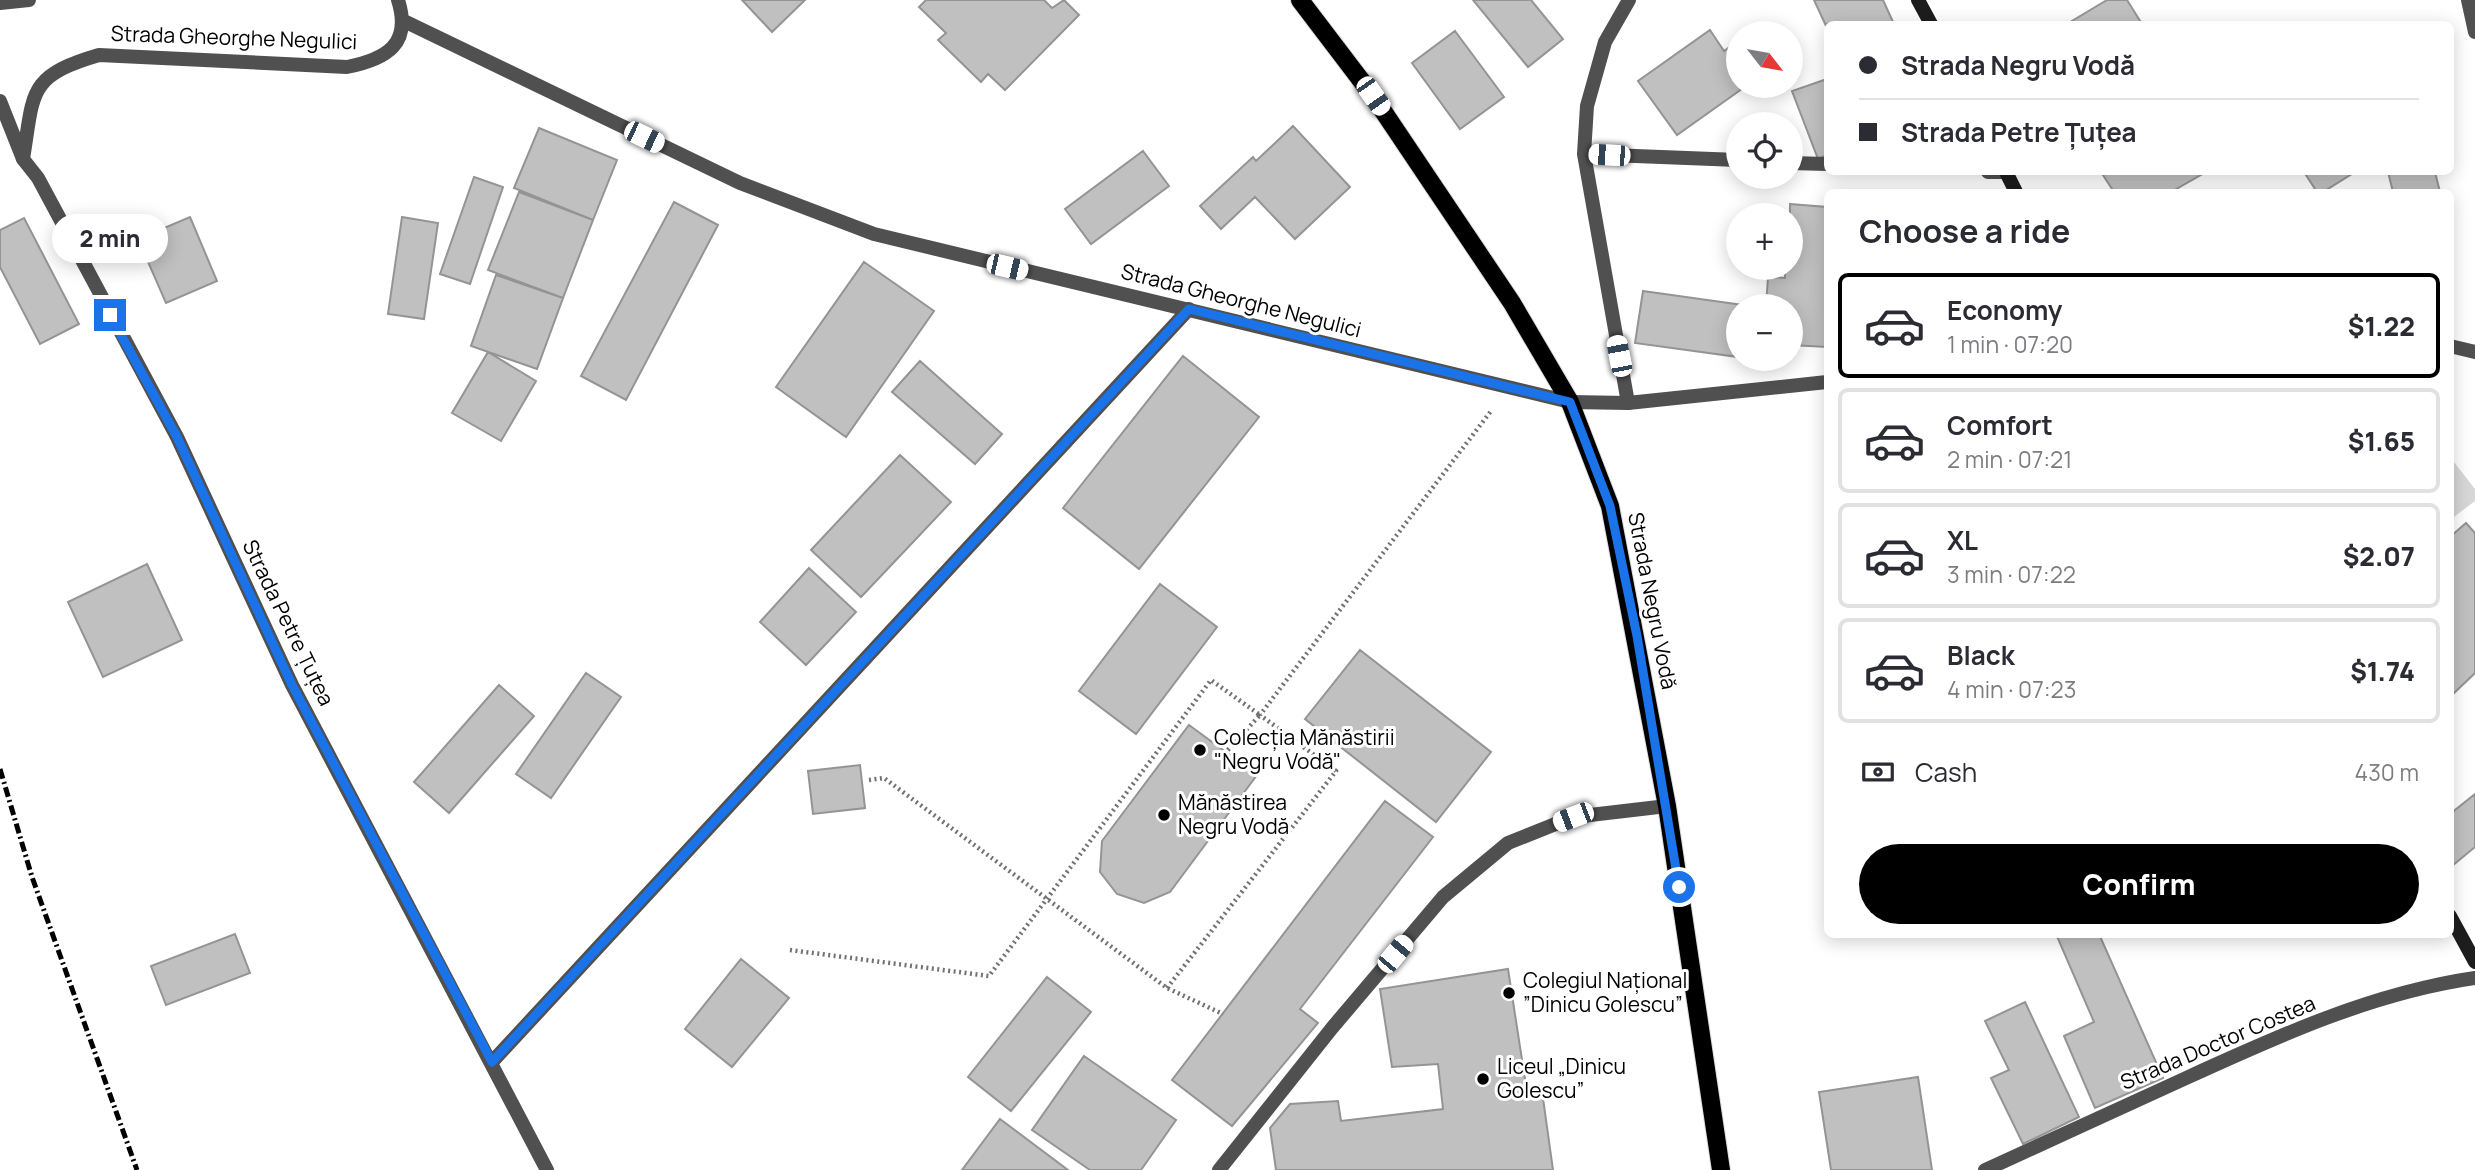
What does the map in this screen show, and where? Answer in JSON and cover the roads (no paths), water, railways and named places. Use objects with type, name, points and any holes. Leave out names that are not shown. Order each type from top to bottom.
[{"type":"main road","name":"Strada Negru Vodă","points":[[1300,0],[1446,202],[1512,303],[1570,402],[1610,506],[1667,806],[1721,1170]]},
{"type":"main road","points":[[1918,0],[1929,21]]},
{"type":"main road","points":[[2454,923],[2475,962]]},
{"type":"street","points":[[0,3],[29,0]]},
{"type":"street","points":[[398,0],[404,20]]},
{"type":"street","points":[[1628,403],[1584,154],[1587,106],[1605,41],[1629,0]]},
{"type":"street","points":[[2468,0],[2475,32]]},
{"type":"street","name":"Strada Gheorghe Negulici","points":[[23,159],[37,88],[46,76],[65,65],[99,55],[347,67],[370,63],[393,49],[404,20],[740,183],[874,234],[1507,389],[1570,402],[1628,403],[1824,382]]},
{"type":"street","name":"Strada Petre Țuțea","points":[[0,101],[23,159],[38,178],[177,437],[292,685],[547,1170]]},
{"type":"street","points":[[1584,154],[1726,160]]},
{"type":"street","points":[[1803,163],[1824,164]]},
{"type":"street","points":[[492,1062],[1189,309]]},
{"type":"street","points":[[2454,347],[2475,352]]},
{"type":"street","points":[[1219,1170],[1332,1028],[1443,897],[1508,843],[1573,817],[1667,806]]},
{"type":"street","name":"Strada Doctor Costea","points":[[1985,1170],[2250,1048],[2378,998],[2475,978]]},
{"type":"railway","points":[[0,769],[32,877],[137,1170]]},
{"type":"place","name":"Colecția Mănăstirii \"Negru Vodă\"","points":[[1200,750]]},
{"type":"place","name":"Mănăstirea Negru Vodă","points":[[1164,815]]},
{"type":"place","name":"Colegiul Național ”Dinicu Golescu”","points":[[1509,993]]},
{"type":"place","name":"Liceul „Dinicu Golescu”","points":[[1483,1079]]}]
